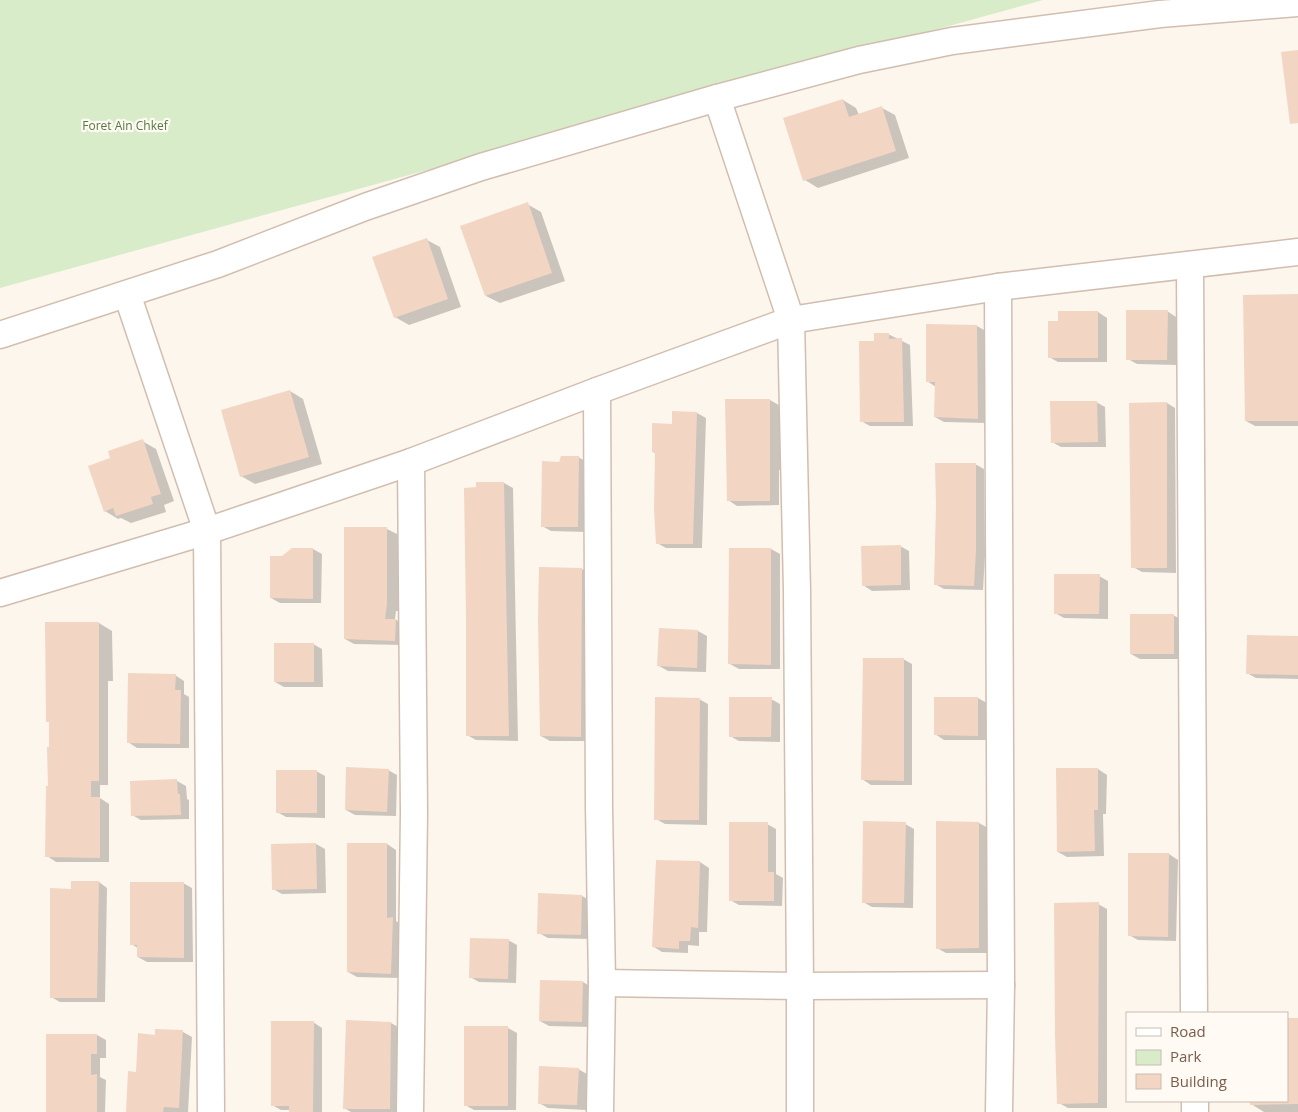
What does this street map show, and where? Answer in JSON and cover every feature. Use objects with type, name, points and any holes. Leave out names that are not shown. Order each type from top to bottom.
[{"type":"street","points":[[0,335],[218,264],[365,207],[481,167],[717,98],[859,60],[952,41],[1160,14],[1298,3]]},
{"type":"street","points":[[717,98],[791,320],[797,591],[800,1112]]},
{"type":"street","points":[[0,593],[207,531],[411,462],[791,320],[998,287],[1298,252]]},
{"type":"street","points":[[1190,266],[1194,1012]]},
{"type":"street","points":[[998,287],[1001,985],[999,1112]]},
{"type":"street","points":[[127,294],[207,531],[211,1112]]},
{"type":"street","points":[[597,392],[602,982],[600,1112]]},
{"type":"street","points":[[410,1112],[414,813],[411,462]]},
{"type":"street","points":[[602,982],[800,986],[1001,985]]},
{"type":"green space","name":"Foret Ain Chkef","points":[[0,0],[1043,0],[0,288]]},
{"type":"building","points":[[1298,50],[1298,123],[1290,124],[1281,52]]},
{"type":"building","points":[[843,99],[849,117],[882,106],[896,151],[803,181],[783,118]]},
{"type":"building","points":[[528,202],[552,273],[485,296],[460,226]]},
{"type":"building","points":[[427,238],[448,299],[394,318],[372,257]]},
{"type":"building","points":[[1298,294],[1298,421],[1245,421],[1243,295]]},
{"type":"building","points":[[1126,310],[1168,310],[1167,360],[1126,360]]},
{"type":"building","points":[[1058,311],[1098,311],[1098,358],[1048,358],[1048,321],[1058,321]]},
{"type":"building","points":[[926,324],[977,325],[978,419],[934,417],[935,382],[926,382]]},
{"type":"building","points":[[874,333],[889,333],[889,339],[902,338],[904,422],[860,422],[859,341],[874,341]]},
{"type":"building","points":[[290,390],[309,457],[240,477],[221,410]]},
{"type":"building","points":[[725,399],[770,399],[770,501],[727,501]]},
{"type":"building","points":[[1050,401],[1097,401],[1098,442],[1051,443]]},
{"type":"building","points":[[1167,402],[1167,568],[1131,568],[1129,403]]},
{"type":"building","points":[[672,411],[697,412],[693,544],[656,544],[654,509],[655,452],[652,452],[652,423],[672,424]]},
{"type":"building","points":[[143,439],[161,494],[151,497],[153,504],[116,516],[113,508],[104,512],[88,466],[110,458],[108,451]]},
{"type":"building","points":[[561,456],[579,456],[578,527],[541,527],[542,461],[559,462]]},
{"type":"building","points":[[935,463],[976,463],[974,586],[934,585]]},
{"type":"building","points":[[476,482],[504,482],[509,736],[466,736],[464,488],[476,487]]},
{"type":"building","points":[[344,527],[387,527],[387,604],[385,619],[396,619],[395,641],[344,639]]},
{"type":"building","points":[[901,545],[901,585],[862,586],[861,546]]},
{"type":"building","points":[[292,548],[313,548],[313,599],[270,598],[270,556],[282,556]]},
{"type":"building","points":[[729,548],[771,548],[771,665],[728,664]]},
{"type":"building","points":[[539,567],[582,568],[581,737],[540,736]]},
{"type":"building","points":[[1054,574],[1100,574],[1099,614],[1054,614]]},
{"type":"building","points":[[1130,614],[1174,614],[1174,654],[1130,654]]},
{"type":"building","points":[[45,622],[99,622],[99,781],[91,781],[91,797],[100,797],[100,858],[45,857],[49,722],[46,722]]},
{"type":"building","points":[[659,628],[698,630],[697,668],[657,666]]},
{"type":"building","points":[[1247,635],[1298,636],[1298,675],[1246,674]]},
{"type":"building","points":[[274,643],[314,643],[314,682],[274,682]]},
{"type":"building","points":[[863,658],[904,658],[904,781],[861,780]]},
{"type":"building","points":[[128,673],[176,674],[175,690],[181,690],[180,744],[127,743]]},
{"type":"building","points":[[655,697],[700,698],[699,820],[654,820]]},
{"type":"building","points":[[729,697],[772,697],[771,737],[729,737]]},
{"type":"building","points":[[934,697],[978,697],[978,736],[934,735]]},
{"type":"building","points":[[346,767],[389,769],[387,812],[345,810]]},
{"type":"building","points":[[1056,768],[1098,768],[1098,810],[1094,810],[1095,851],[1057,852]]},
{"type":"building","points":[[276,770],[317,770],[317,813],[276,813]]},
{"type":"building","points":[[177,779],[181,815],[131,816],[130,781]]},
{"type":"building","points":[[863,821],[906,822],[904,903],[862,903]]},
{"type":"building","points":[[936,821],[979,822],[979,948],[936,949]]},
{"type":"building","points":[[729,822],[768,822],[768,872],[774,872],[774,901],[729,901]]},
{"type":"building","points":[[316,843],[317,889],[272,890],[271,844]]},
{"type":"building","points":[[347,843],[387,843],[387,918],[393,917],[391,974],[347,972]]},
{"type":"building","points":[[1128,853],[1169,853],[1168,937],[1128,936]]},
{"type":"building","points":[[656,860],[700,861],[698,928],[691,927],[690,941],[679,941],[679,949],[652,947]]},
{"type":"building","points":[[71,881],[99,881],[97,998],[50,998],[50,888],[71,889]]},
{"type":"building","points":[[130,882],[184,882],[184,958],[137,957],[137,945],[130,945]]},
{"type":"building","points":[[538,893],[582,895],[581,935],[537,934]]},
{"type":"building","points":[[1099,902],[1098,1103],[1057,1104],[1054,903]]},
{"type":"building","points":[[470,938],[509,939],[508,979],[469,978]]},
{"type":"building","points":[[540,980],[583,981],[582,1022],[539,1021]]},
{"type":"building","points":[[1288,1018],[1298,1018],[1298,1104],[1250,1105],[1250,1102],[1288,1102]]},
{"type":"building","points":[[346,1020],[391,1022],[390,1109],[343,1109]]},
{"type":"building","points":[[271,1021],[314,1021],[313,1112],[289,1112],[289,1106],[271,1106]]},
{"type":"building","points":[[464,1026],[508,1026],[508,1106],[464,1106]]},
{"type":"building","points":[[155,1029],[183,1030],[179,1108],[164,1107],[163,1112],[126,1112],[128,1071],[136,1072],[138,1033],[155,1035]]},
{"type":"building","points":[[46,1034],[97,1034],[97,1054],[91,1054],[91,1075],[97,1074],[97,1112],[46,1112]]},
{"type":"building","points":[[539,1066],[579,1068],[577,1105],[538,1104]]}]
